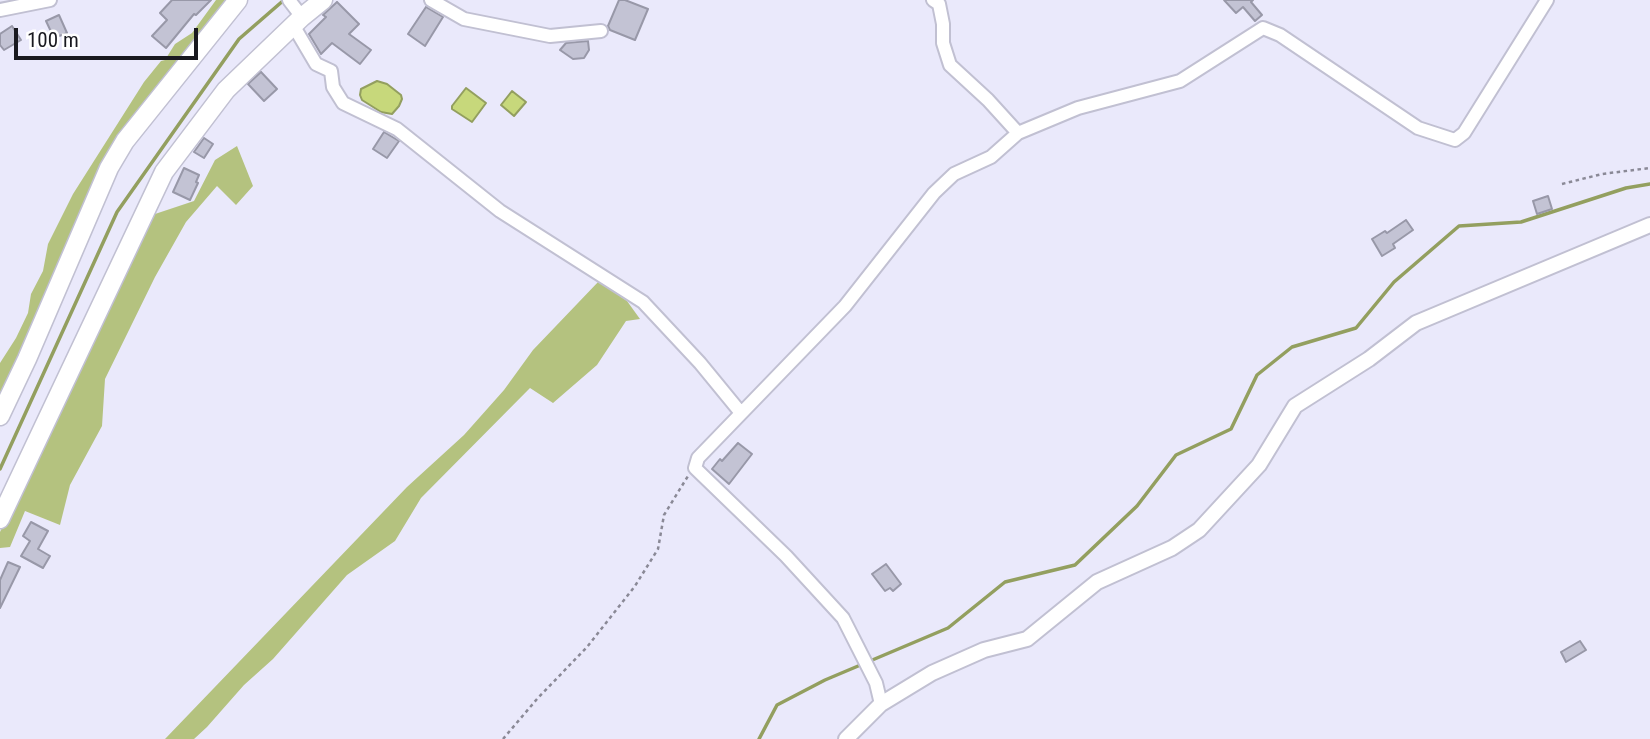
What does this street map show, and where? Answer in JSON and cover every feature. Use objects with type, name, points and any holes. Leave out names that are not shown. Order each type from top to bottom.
[{"type":"main road","points":[[0,416],[109,168],[125,141],[238,0]]},
{"type":"main road","points":[[0,519],[164,172],[226,90],[297,21],[323,0]]},
{"type":"street","points":[[0,10],[50,0]]},
{"type":"street","points":[[289,0],[316,64],[331,71],[333,87],[343,103],[397,129],[500,211],[643,302],[700,363],[741,413]]},
{"type":"street","points":[[431,0],[464,19],[550,36],[601,31]]},
{"type":"street","points":[[933,0],[939,4],[943,43],[950,65],[988,100],[1018,133]]},
{"type":"street","points":[[881,704],[876,682],[844,618],[739,509],[695,468],[698,458],[845,306],[934,193],[954,174],[991,157],[1018,133],[1077,108],[1180,81],[1263,28],[1280,35],[1418,128],[1455,141],[1464,133],[1547,0]]},
{"type":"street","points":[[846,739],[881,704],[932,673],[984,650],[1027,639],[1097,582],[1172,548],[1199,530],[1259,465],[1295,406],[1368,359],[1416,323],[1650,225]]},
{"type":"path","points":[[1562,184],[1602,174],[1650,168]]},
{"type":"path","points":[[503,739],[587,647],[635,586],[658,549],[664,515],[698,458]]},
{"type":"shaded area","points":[[216,0],[226,0],[230,6],[197,45],[168,72],[126,125],[85,204],[0,407],[0,363],[28,313],[31,294],[43,271],[48,244],[73,194],[144,82],[161,61],[165,60],[175,44],[192,33]]},
{"type":"shaded area","points":[[377,81],[387,84],[401,95],[399,106],[392,114],[381,112],[362,100],[361,89]]},
{"type":"shaded area","points":[[466,88],[486,103],[472,122],[452,109]]},
{"type":"shaded area","points":[[512,91],[526,102],[514,116],[501,105]]},
{"type":"shaded area","points":[[237,146],[253,186],[236,205],[217,186],[186,222],[155,277],[105,379],[102,426],[70,485],[60,525],[25,511],[10,547],[0,548],[0,532],[146,217],[194,201],[215,160]]},
{"type":"shaded area","points":[[599,281],[627,301],[640,319],[626,321],[597,365],[553,403],[530,388],[421,498],[395,541],[347,575],[273,659],[244,685],[207,727],[194,739],[165,739],[407,487],[464,435],[504,390],[533,350]]},
{"type":"building","points":[[172,0],[211,0],[194,14],[166,48],[152,36],[167,20],[160,13]]},
{"type":"building","points":[[619,0],[648,9],[635,40],[610,30],[608,26]]},
{"type":"building","points":[[1224,0],[1253,0],[1251,2],[1262,15],[1255,21],[1243,7],[1236,13]]},
{"type":"building","points":[[337,2],[359,24],[349,34],[371,50],[360,64],[332,43],[321,54],[309,34]]},
{"type":"building","points":[[426,7],[443,17],[425,46],[408,34]]},
{"type":"building","points":[[59,15],[67,33],[54,38],[46,21]]},
{"type":"building","points":[[12,26],[21,40],[4,50],[0,45],[0,34]]},
{"type":"building","points":[[588,41],[589,50],[584,58],[573,59],[560,50],[566,43]]},
{"type":"building","points":[[261,72],[277,89],[264,101],[248,84]]},
{"type":"building","points":[[384,132],[399,141],[387,158],[373,149]]},
{"type":"building","points":[[204,138],[213,144],[204,158],[194,152]]},
{"type":"building","points":[[184,168],[199,175],[190,200],[173,192]]},
{"type":"building","points":[[1548,196],[1552,209],[1537,214],[1533,201]]},
{"type":"building","points":[[1406,220],[1413,230],[1393,244],[1395,248],[1382,256],[1372,239]]},
{"type":"building","points":[[738,443],[752,454],[729,484],[712,469]]},
{"type":"building","points":[[31,522],[48,531],[38,549],[50,556],[43,568],[21,556],[30,541],[23,536]]},
{"type":"building","points":[[8,562],[20,567],[0,608],[0,580]]},
{"type":"building","points":[[886,564],[901,584],[893,591],[890,588],[885,591],[872,574]]},
{"type":"building","points":[[1580,641],[1586,650],[1566,662],[1561,652]]},
{"type":"waterway","points":[[0,469],[117,212],[239,39],[284,0]]},
{"type":"waterway","points":[[759,739],[777,705],[825,680],[948,628],[1005,582],[1075,565],[1137,506],[1176,455],[1231,429],[1257,375],[1292,347],[1356,328],[1394,282],[1459,226],[1521,222],[1626,188],[1650,184]]}]
